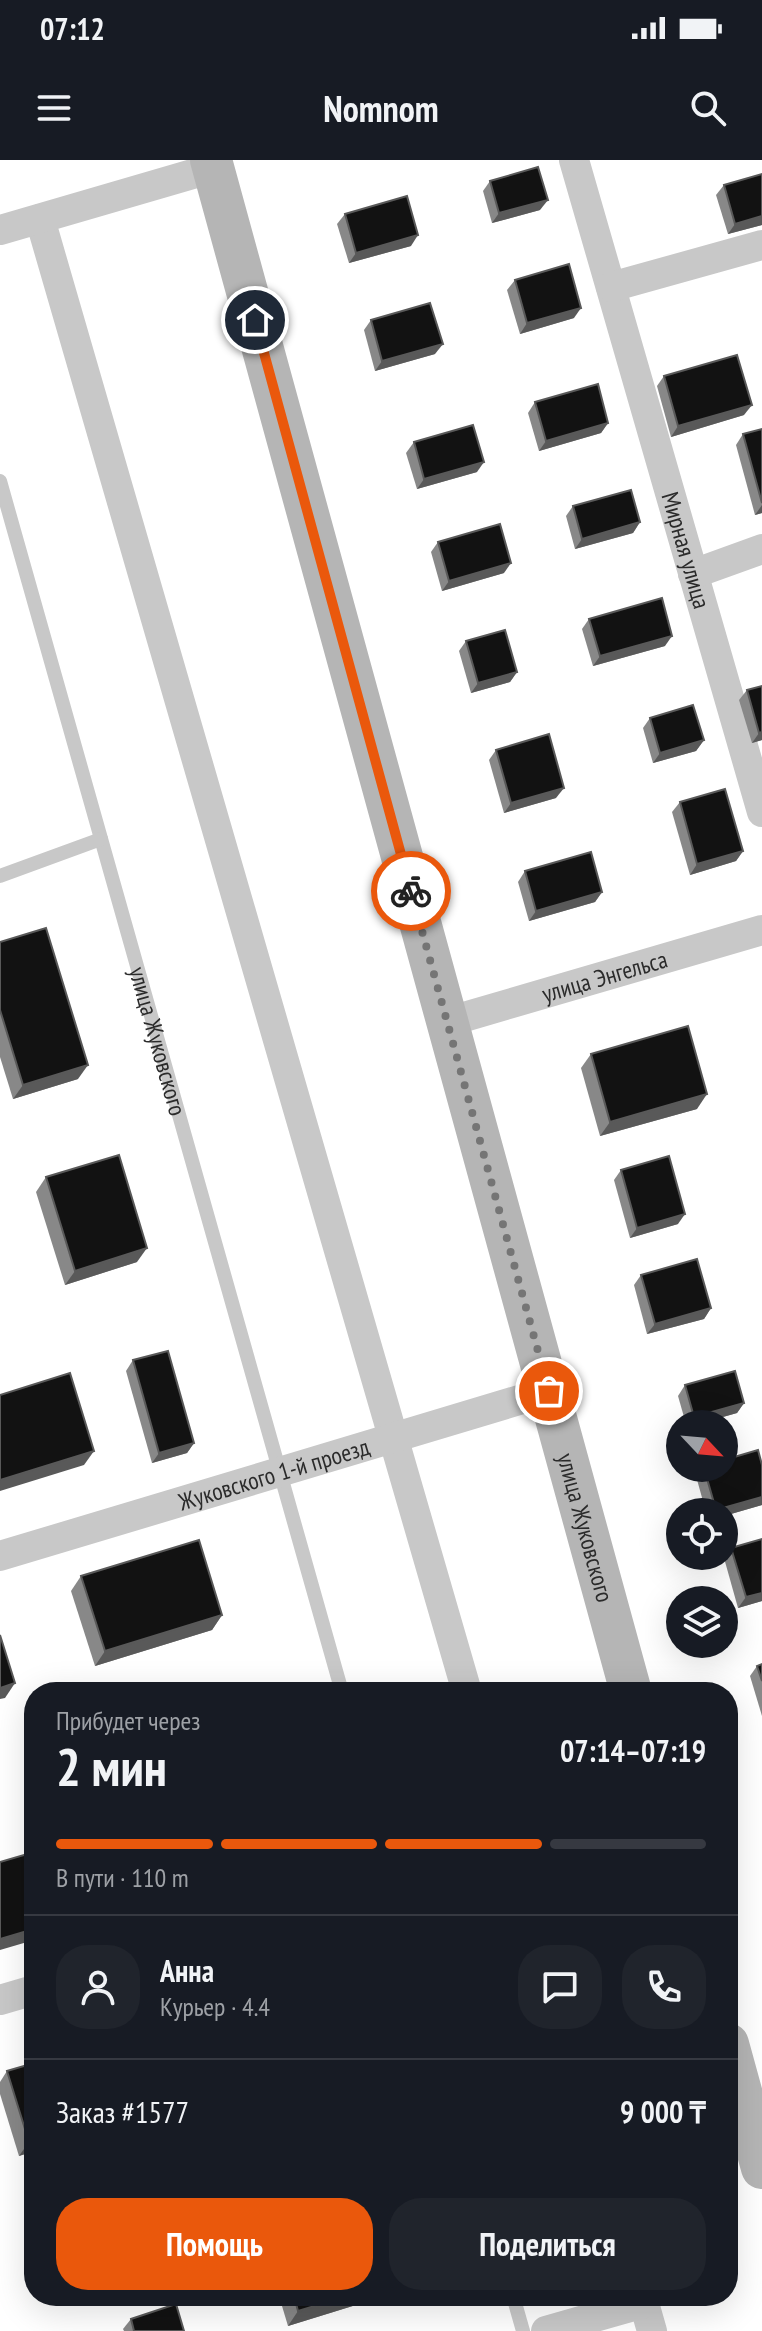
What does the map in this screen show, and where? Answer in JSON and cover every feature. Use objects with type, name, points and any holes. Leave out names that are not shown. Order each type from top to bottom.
[{"type":"street","name":"Мирная улица","points":[[574,160],[762,812]]},
{"type":"street","points":[[0,230],[212,164]]},
{"type":"street","name":"улица Жуковского","points":[[212,164],[628,1682]]},
{"type":"street","points":[[40,219],[464,1682]]},
{"type":"street","points":[[611,287],[762,245]]},
{"type":"street","points":[[693,574],[762,549]]},
{"type":"street","name":"улица Энгельса","points":[[447,1022],[762,930]]},
{"type":"street","name":"Жуковского 1-й проезд","points":[[0,1556],[549,1391]]},
{"type":"street","points":[[0,2000],[24,1993]]},
{"type":"street","points":[[738,2080],[762,2168]]},
{"type":"street","points":[[546,2331],[646,2310]]},
{"type":"lane","name":"улица Жуковского","points":[[0,481],[339,1682]]},
{"type":"lane","points":[[0,876],[101,839]]},
{"type":"lane","points":[[516,2306],[523,2331]]},
{"type":"building","points":[[538,167],[548,200],[499,213],[490,181]]},
{"type":"building","points":[[762,174],[762,216],[735,224],[724,185]]},
{"type":"building","points":[[407,196],[418,235],[356,253],[345,214]]},
{"type":"building","points":[[569,264],[581,308],[527,323],[515,280]]},
{"type":"building","points":[[430,303],[443,344],[382,361],[371,320]]},
{"type":"building","points":[[737,355],[752,405],[678,426],[664,376]]},
{"type":"building","points":[[598,384],[608,423],[546,441],[535,402]]},
{"type":"building","points":[[473,425],[484,462],[424,479],[414,442]]},
{"type":"building","points":[[762,429],[762,503],[743,434]]},
{"type":"building","points":[[631,490],[640,522],[582,539],[573,506]]},
{"type":"building","points":[[500,524],[511,563],[449,581],[438,542]]},
{"type":"building","points":[[662,598],[672,636],[600,656],[589,619]]},
{"type":"building","points":[[505,630],[517,672],[478,683],[466,641]]},
{"type":"building","points":[[762,686],[762,732],[759,733],[747,690]]},
{"type":"building","points":[[693,705],[704,740],[660,753],[650,718]]},
{"type":"building","points":[[549,734],[564,788],[511,803],[496,750]]},
{"type":"building","points":[[725,789],[743,851],[697,864],[680,802]]},
{"type":"building","points":[[591,852],[602,892],[536,911],[525,871]]},
{"type":"building","points":[[46,928],[88,1065],[23,1085],[0,1010],[0,942]]},
{"type":"building","points":[[688,1026],[707,1094],[610,1122],[591,1054]]},
{"type":"building","points":[[119,1155],[147,1248],[75,1271],[46,1177]]},
{"type":"building","points":[[669,1156],[685,1214],[637,1228],[621,1170]]},
{"type":"building","points":[[697,1259],[711,1308],[655,1324],[641,1275]]},
{"type":"building","points":[[168,1351],[194,1443],[159,1453],[133,1360]]},
{"type":"building","points":[[735,1371],[744,1403],[719,1410],[692,1410],[685,1385]]},
{"type":"building","points":[[70,1373],[94,1451],[0,1480],[0,1395]]},
{"type":"building","points":[[758,1450],[762,1465],[762,1497],[738,1504],[738,1498],[713,1498],[708,1482],[738,1482],[738,1456]]},
{"type":"building","points":[[762,1539],[762,1593],[746,1597],[738,1570],[738,1546]]},
{"type":"building","points":[[199,1540],[222,1615],[105,1651],[81,1576]]},
{"type":"building","points":[[0,1635],[15,1683],[0,1688]]},
{"type":"building","points":[[762,1664],[762,1681],[757,1666]]},
{"type":"building","points":[[24,1855],[24,1932],[0,1939],[0,1862]]},
{"type":"building","points":[[24,2066],[24,2126],[7,2071]]},
{"type":"building","points":[[177,2306],[184,2331],[134,2331],[131,2319]]},
{"type":"building","points":[[297,2306],[315,2306],[298,2311]]},
{"type":"way so far","points":[[411,891],[549,1391]]},
{"type":"route","points":[[255,320],[411,891]]}]
